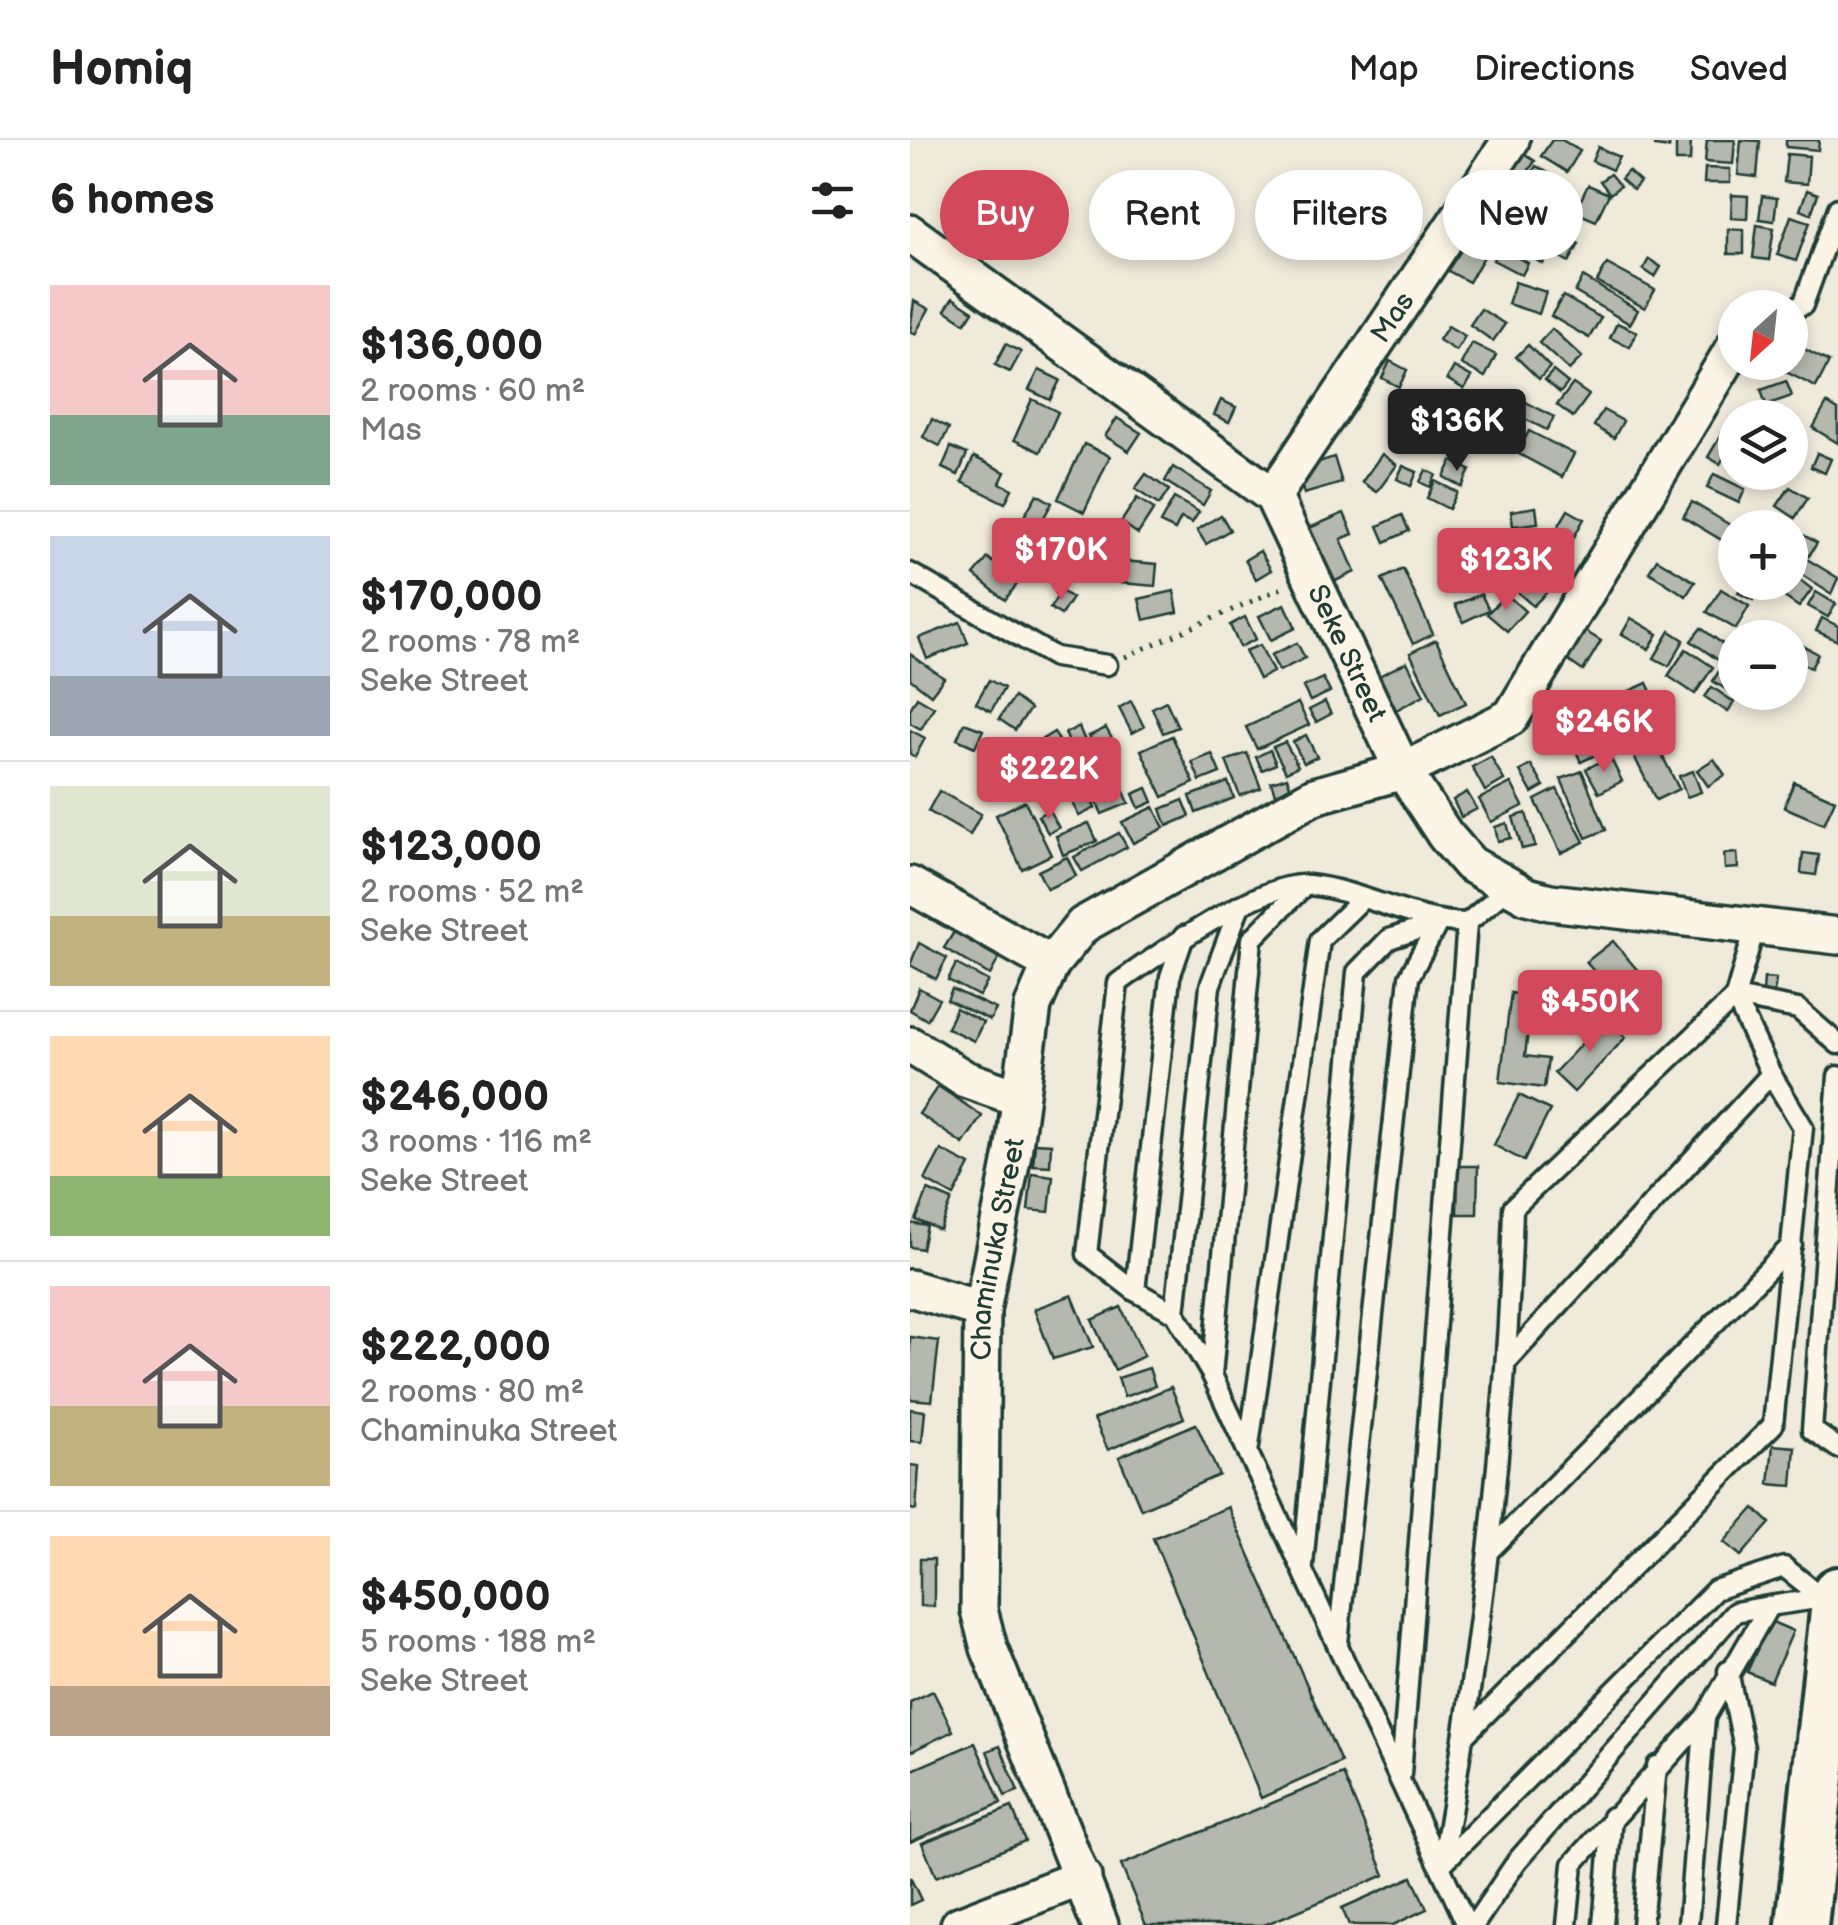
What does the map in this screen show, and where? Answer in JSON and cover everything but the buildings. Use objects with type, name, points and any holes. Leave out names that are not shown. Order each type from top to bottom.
[{"type":"main road","points":[[1802,1925],[1834,1600]]},
{"type":"street","name":"Mas","points":[[1273,496],[1510,140]]},
{"type":"street","name":"Seke Street","points":[[910,233],[1273,496],[1403,771],[1470,864],[1509,887],[1550,902],[1838,936]]},
{"type":"street","name":"Chaminuka Street","points":[[1100,1925],[989,1648],[979,1610],[982,1310],[1013,1154],[1030,1018],[1052,964],[1082,926],[1303,802],[1403,771],[1510,717],[1718,374]]},
{"type":"street","points":[[910,884],[1052,964]]},
{"type":"street","points":[[910,1045],[966,1079],[1020,1098]]},
{"type":"street","points":[[910,1288],[982,1310]]},
{"type":"street","points":[[960,1925],[1082,1877]]},
{"type":"lane","points":[[1808,291],[1838,208]]},
{"type":"lane","points":[[910,573],[1055,657],[1106,665]]},
{"type":"lane","points":[[1509,887],[1467,923],[1438,922],[1306,884],[1240,905],[1184,936],[1118,983],[1086,1254],[1134,1291],[1175,1313],[1212,1375],[1470,1925],[1517,1861],[1735,1612],[1834,1600]]},
{"type":"lane","points":[[1212,1375],[1252,939],[1306,884]]},
{"type":"lane","points":[[1248,1453],[1320,940],[1361,900]]},
{"type":"lane","points":[[1175,1313],[1210,986],[1240,905]]},
{"type":"lane","points":[[1302,1569],[1357,972],[1389,939],[1438,922]]},
{"type":"lane","points":[[1338,1644],[1410,977],[1438,922]]},
{"type":"lane","points":[[1401,1780],[1467,923]]},
{"type":"lane","points":[[1442,1864],[1465,1734],[1490,1549],[1509,1358],[1513,1208],[1735,996],[1756,924]]},
{"type":"lane","points":[[1134,1291],[1170,977],[1184,936]]},
{"type":"lane","points":[[1735,996],[1798,1009],[1838,1044]]},
{"type":"lane","points":[[1465,1734],[1773,1426],[1803,1127],[1770,1074],[1735,996]]},
{"type":"lane","points":[[1509,1358],[1770,1074]]},
{"type":"lane","points":[[1838,1076],[1812,1430],[1838,1448]]},
{"type":"lane","points":[[1490,1549],[1792,1245]]},
{"type":"lane","points":[[1442,1864],[1715,1590],[1784,1567],[1834,1600]]},
{"type":"lane","points":[[1567,1925],[1573,1864],[1705,1717],[1728,1671],[1769,1606]]},
{"type":"lane","points":[[1726,1925],[1744,1748],[1728,1671]]},
{"type":"lane","points":[[1688,1925],[1705,1717]]},
{"type":"lane","points":[[1642,1925],[1657,1766]]},
{"type":"lane","points":[[1604,1925],[1612,1817]]},
{"type":"path","points":[[1106,665],[1310,576]]}]
